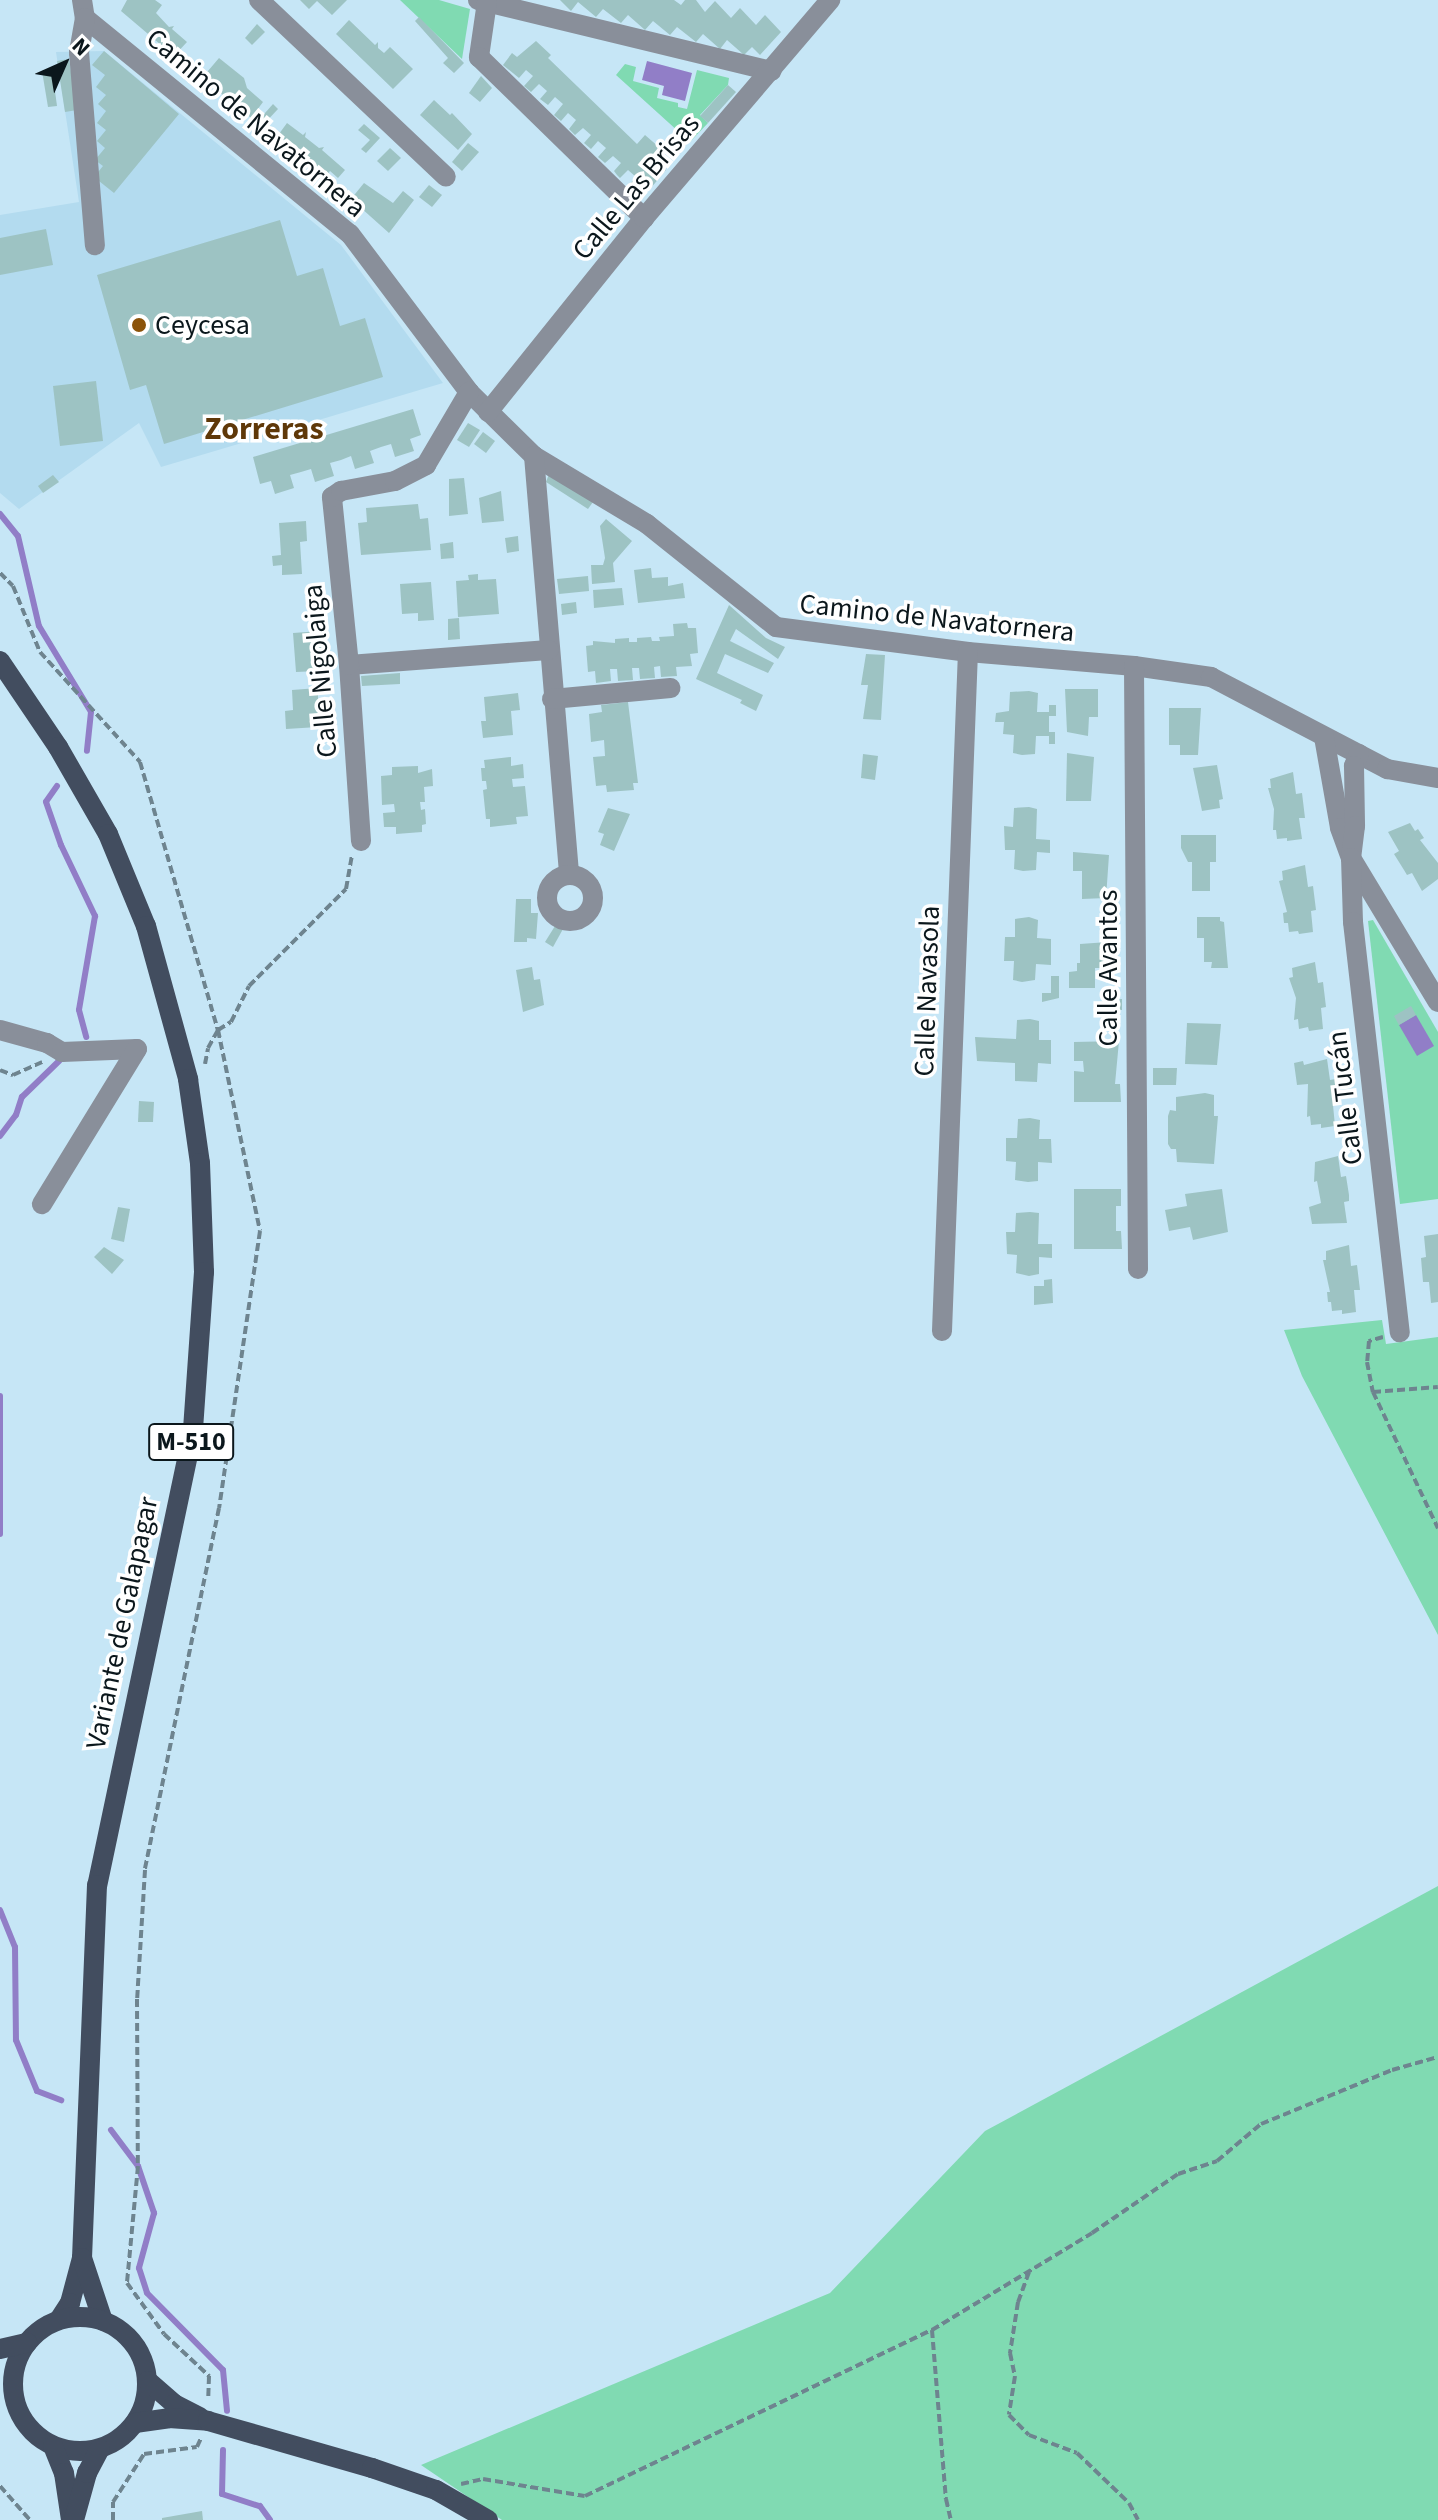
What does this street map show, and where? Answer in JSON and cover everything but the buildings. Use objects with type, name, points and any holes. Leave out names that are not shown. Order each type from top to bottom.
[{"type":"main road","name":"Variante de Galapagar","points":[[0,661],[58,747],[108,834],[146,926],[188,1079],[200,1163],[204,1272],[193,1431],[97,1885],[82,2258]]},
{"type":"main road","name":"M-510","points":[[59,2320],[70,2303],[82,2258]]},
{"type":"main road","name":"M-510","points":[[82,2258],[103,2321]]},
{"type":"main road","points":[[81,2317],[103,2321],[126,2335],[141,2355],[148,2381],[145,2403],[135,2423],[120,2439],[100,2449],[76,2452],[53,2446],[33,2433],[20,2414],[7,2384],[27,2343],[41,2329],[59,2320],[81,2317]]},
{"type":"main road","points":[[0,2349],[27,2343]]},
{"type":"main road","points":[[148,2381],[174,2404],[208,2421],[436,2490],[488,2520]]},
{"type":"main road","points":[[135,2423],[169,2418],[208,2421]]},
{"type":"main road","points":[[53,2446],[64,2473],[73,2520]]},
{"type":"main road","points":[[73,2520],[87,2473],[100,2449]]},
{"type":"street","points":[[259,0],[446,177]]},
{"type":"street","name":"Calle Las Brisas","points":[[488,412],[644,218],[830,0]]},
{"type":"street","points":[[644,218],[479,57],[482,1],[772,71]]},
{"type":"street","points":[[84,9],[79,52],[95,245]]},
{"type":"street","name":"Camino de Navatornera","points":[[84,9],[350,234],[469,392],[534,456],[647,524],[776,627],[968,652],[1134,666],[1211,677],[1387,769],[1438,778]]},
{"type":"street","name":"Calle Nigolaiga","points":[[361,841],[349,665],[332,497],[341,491],[395,481],[426,465],[469,392]]},
{"type":"street","points":[[534,456],[569,875]]},
{"type":"street","points":[[349,665],[548,650]]},
{"type":"street","name":"Calle Navasola","points":[[942,1331],[968,652]]},
{"type":"street","name":"Calle Avantos","points":[[1134,666],[1138,1269]]},
{"type":"street","points":[[552,699],[670,688]]},
{"type":"street","name":"Calle Tucán","points":[[1324,737],[1340,828],[1351,858]]},
{"type":"street","name":"Calle Tucán","points":[[1359,754],[1354,766],[1355,826],[1351,858],[1353,922],[1400,1332]]},
{"type":"street","points":[[1351,858],[1438,1002]]},
{"type":"street","points":[[0,1030],[47,1043],[62,1052],[137,1049],[42,1204]]},
{"type":"path","points":[[205,1070],[208,1048],[218,1030],[231,1022],[249,986],[346,889],[352,848],[361,841]]},
{"type":"path","points":[[0,1070],[13,1075],[62,1052]]},
{"type":"path","points":[[1400,1332],[1369,1341],[1367,1362],[1373,1392],[1438,1528]]},
{"type":"path","points":[[1373,1392],[1438,1387]]},
{"type":"path","points":[[436,2490],[483,2479],[585,2496],[932,2330],[1029,2272],[1178,2174],[1217,2161],[1261,2124],[1392,2070],[1438,2057]]},
{"type":"path","points":[[1029,2272],[1018,2302],[1010,2353],[1015,2376],[1009,2415],[1029,2435],[1077,2453],[1129,2503],[1138,2520]]},
{"type":"path","points":[[932,2330],[946,2499],[951,2520]]},
{"type":"path","points":[[0,2486],[30,2520]]},
{"type":"shaded area","points":[[104,51],[341,245],[443,383],[161,467],[139,423],[19,509],[0,493],[0,215],[79,202],[56,52]]},
{"type":"shaded area","points":[[647,61],[692,73],[685,101],[662,95],[664,86],[642,80]]},
{"type":"shaded area","points":[[1416,1015],[1434,1046],[1417,1056],[1399,1025]]},
{"type":"green space","points":[[400,0],[439,0],[470,9],[462,59]]},
{"type":"green space","points":[[625,64],[636,67],[633,81],[659,88],[657,98],[678,103],[678,107],[687,109],[697,70],[729,78],[728,85],[700,115],[708,123],[690,142],[616,75]]},
{"type":"green space","points":[[1373,920],[1438,1032],[1438,1199],[1400,1204],[1368,921]]},
{"type":"green space","points":[[1382,1320],[1386,1344],[1438,1337],[1438,1635],[1302,1376],[1284,1330]]},
{"type":"green space","points":[[1438,1886],[1438,2520],[502,2520],[421,2465],[830,2293],[985,2131]]},
{"type":"waterway","points":[[0,514],[18,536],[39,626],[91,712],[87,751]]},
{"type":"waterway","points":[[57,786],[46,802],[61,845],[95,916],[79,1010],[86,1037]]},
{"type":"waterway","points":[[0,1136],[16,1115],[22,1097],[59,1061]]},
{"type":"waterway","points":[[0,1396],[0,1534]]},
{"type":"waterway","points":[[0,1910],[15,1947],[16,2040],[37,2091],[61,2100]]},
{"type":"waterway","points":[[111,2130],[138,2166],[154,2213],[139,2268],[147,2293],[223,2370],[227,2411]]},
{"type":"waterway","points":[[223,2450],[222,2494],[260,2506],[270,2520]]},
{"type":"place","name":"Ceycesa","points":[[139,325]]},
{"type":"district","name":"Zorreras","points":[[264,429]]}]
